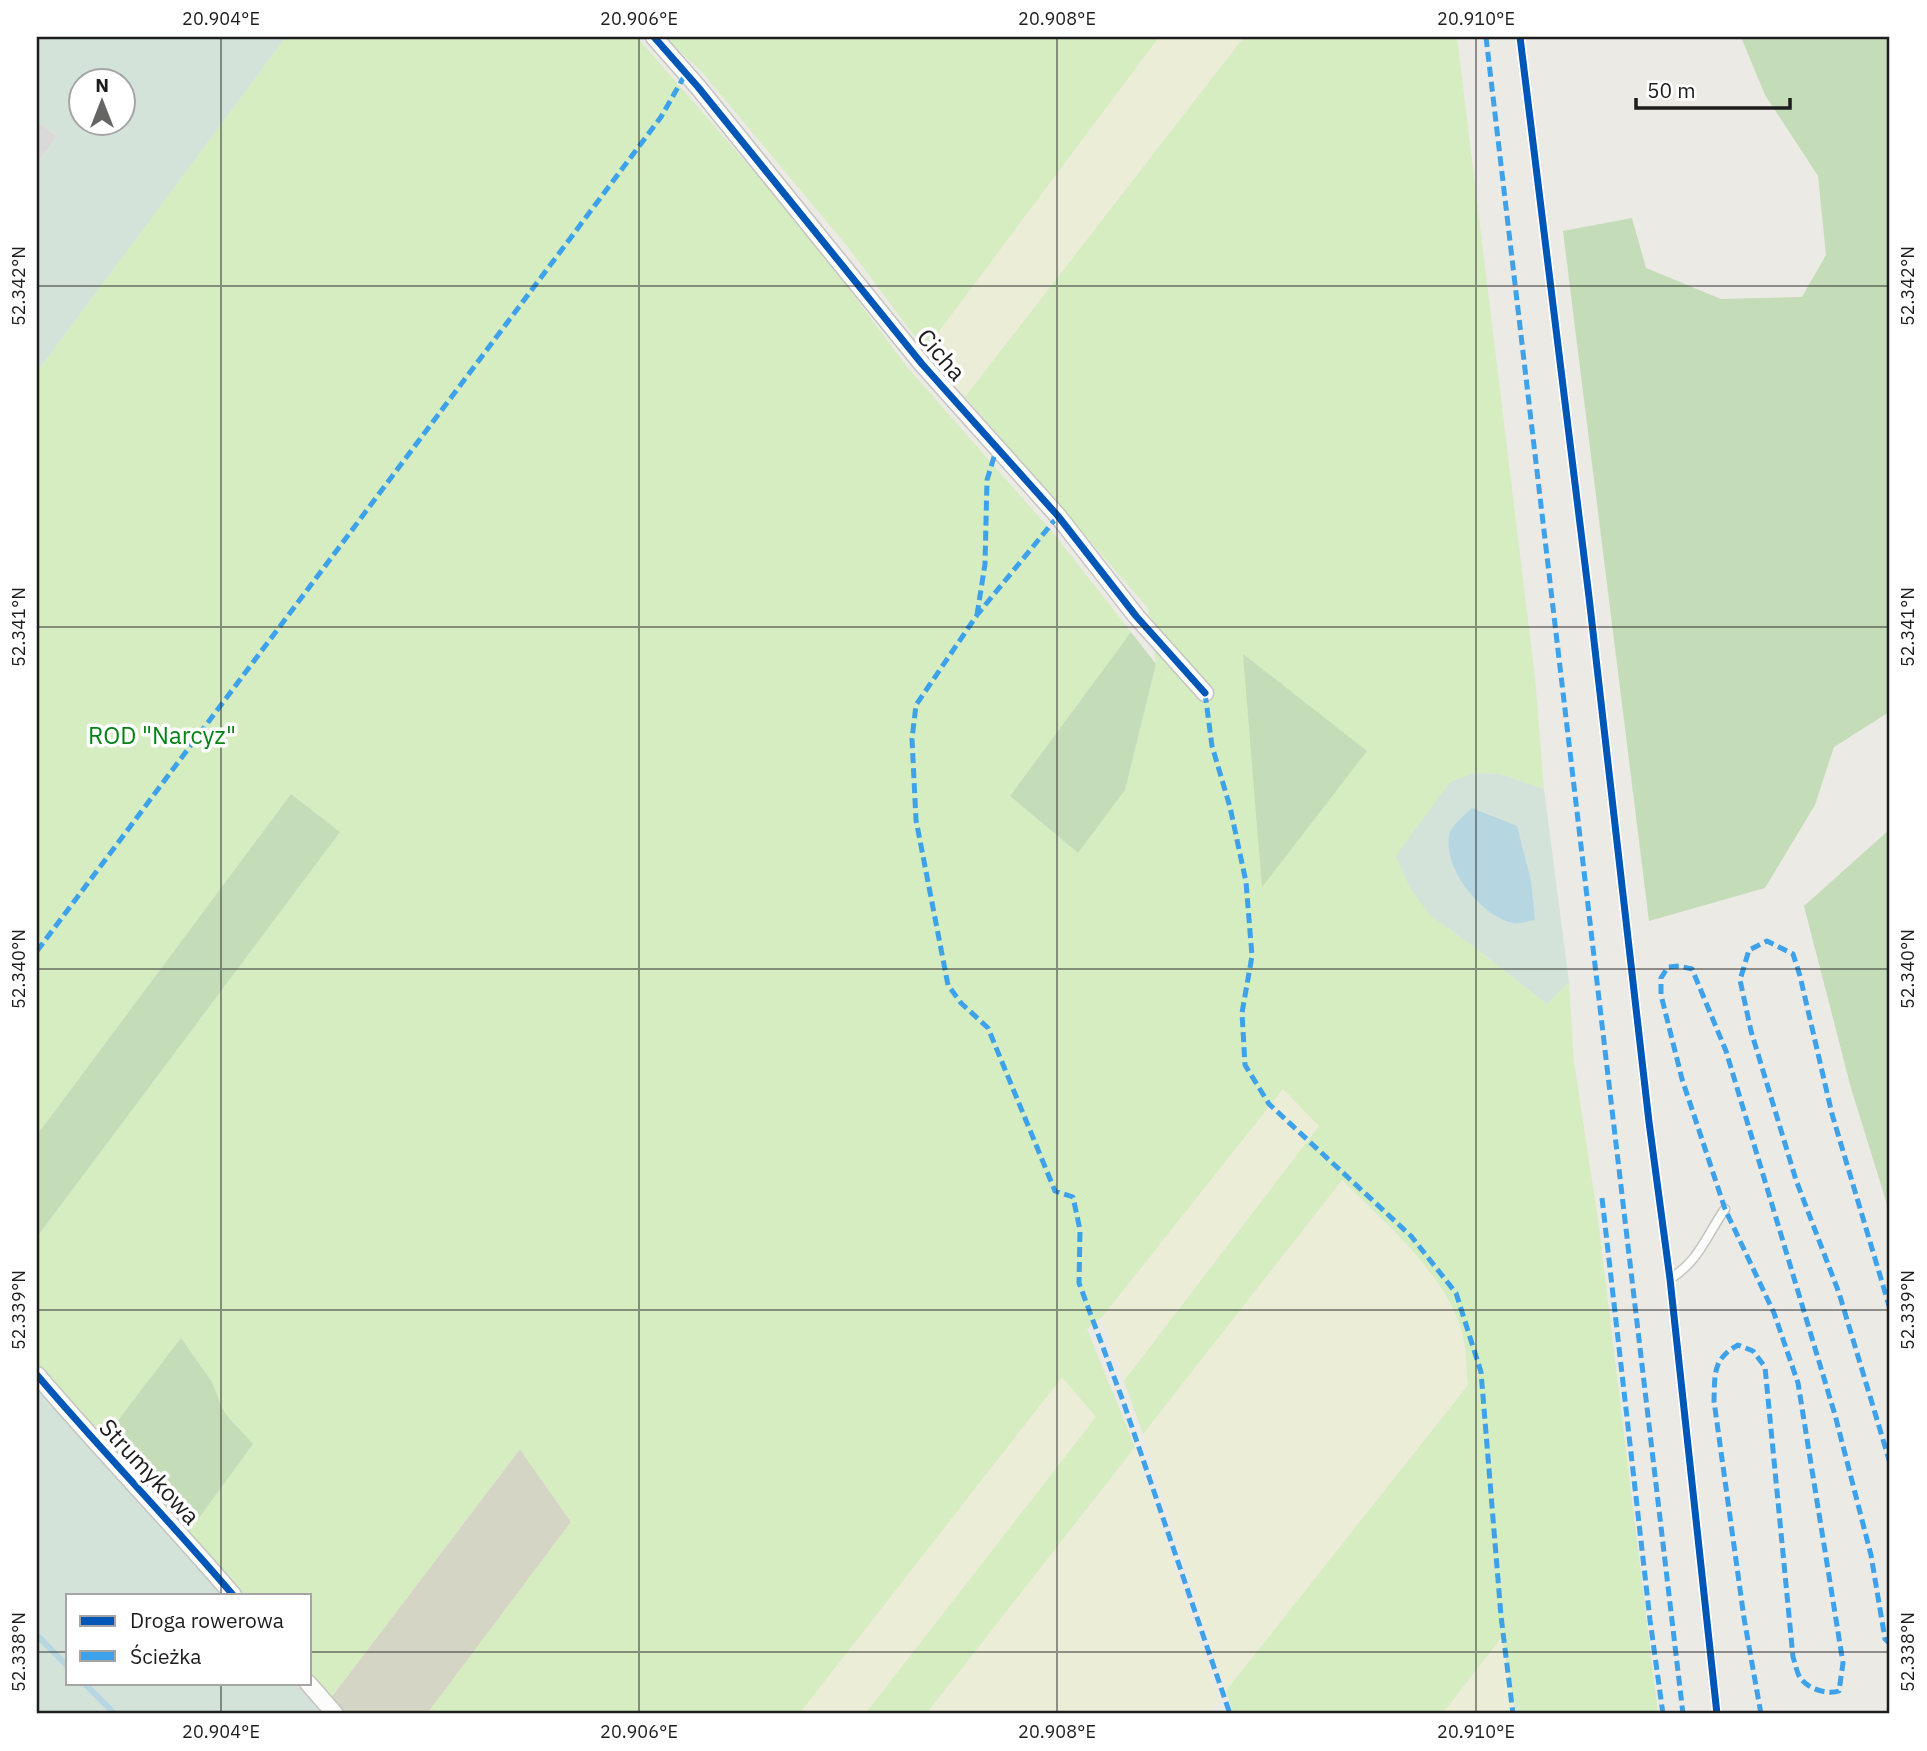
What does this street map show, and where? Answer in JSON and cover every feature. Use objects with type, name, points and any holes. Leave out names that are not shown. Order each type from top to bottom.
[{"type":"street","name":"Cicha","points":[[654,37],[698,87],[922,363],[1058,516],[1136,616],[1205,693]]},
{"type":"street","name":"Strumykowa","points":[[37,1375],[100,1449],[188,1542],[232,1594]]},
{"type":"street","points":[[309,1684],[335,1714]]},
{"type":"lane","points":[[1520,37],[1589,597],[1649,1122],[1671,1279],[1717,1714]]},
{"type":"lane","points":[[1671,1279],[1697,1257],[1725,1209]]},
{"type":"shaded area","points":[[37,37],[286,37],[37,372],[37,163],[57,136],[37,121]]},
{"type":"shaded area","points":[[37,121],[57,136],[37,163]]},
{"type":"shaded area","points":[[1475,773],[1500,774],[1544,789],[1569,982],[1547,1004],[1431,916],[1410,888],[1396,856],[1450,782]]},
{"type":"shaded area","points":[[37,1383],[224,1594],[66,1594],[66,1684],[301,1684],[327,1714],[37,1714]]},
{"type":"shaded area","points":[[520,1449],[571,1522],[427,1714],[345,1714],[330,1699]]},
{"type":"green space","name":"ROD \"Narcyz\"","points":[[286,37],[637,37],[808,234],[907,367],[1055,535],[1131,632],[1010,796],[1078,853],[1125,790],[1156,664],[1148,608],[965,397],[1244,37],[1457,37],[1535,678],[1544,789],[1500,774],[1475,773],[1431,916],[1547,1004],[1569,982],[1574,1062],[1598,1220],[1658,1714],[1516,1714],[1502,1637],[1442,1714],[1234,1714],[1226,1691],[1468,1385],[1463,1336],[1444,1292],[1413,1251],[1342,1180],[1143,1434],[1124,1381],[1319,1126],[1283,1089],[1102,1317],[1087,1329],[1135,1447],[926,1714],[865,1714],[1096,1417],[1062,1377],[799,1714],[427,1714],[571,1522],[520,1449],[330,1699],[312,1677],[312,1594],[237,1594],[188,1533],[253,1444],[222,1408],[212,1382],[181,1339],[103,1440],[37,1364],[37,1237],[340,832],[291,794],[37,1135],[37,372]]},
{"type":"green space","points":[[664,37],[1159,37],[925,350],[847,246],[702,72]]},
{"type":"green space","points":[[1159,37],[1244,37],[965,397],[925,350]]},
{"type":"green space","points":[[1741,37],[1890,37],[1890,716],[1886,714],[1834,747],[1815,805],[1765,888],[1649,921],[1563,231],[1632,218],[1646,268],[1721,299],[1802,297],[1826,255],[1818,176],[1765,95]]},
{"type":"green space","points":[[1131,632],[1156,664],[1125,790],[1078,853],[1010,796]]},
{"type":"green space","points":[[1243,654],[1367,751],[1262,887]]},
{"type":"green space","points":[[291,794],[340,832],[37,1237],[37,1135]]},
{"type":"green space","points":[[1890,829],[1890,1214],[1851,1088],[1804,906]]},
{"type":"green space","points":[[1282,1089],[1319,1126],[1124,1381],[1102,1317]]},
{"type":"green space","points":[[1342,1180],[1429,1268],[1453,1311],[1463,1336],[1468,1385],[1226,1691],[1143,1434]]},
{"type":"green space","points":[[181,1338],[212,1382],[222,1408],[253,1444],[188,1533],[103,1440]]},
{"type":"green space","points":[[1062,1376],[1097,1417],[865,1714],[799,1714]]},
{"type":"green space","points":[[1135,1447],[1219,1700],[1208,1714],[926,1714]]},
{"type":"green space","points":[[1503,1637],[1516,1714],[1442,1714]]},
{"type":"water","points":[[1472,808],[1517,826],[1531,881],[1535,920],[1516,923],[1501,919],[1477,900],[1457,874],[1451,859],[1450,832]]},
{"type":"waterway","points":[[37,1635],[66,1665]]},
{"type":"waterway","points":[[85,1684],[115,1714]]},
{"type":"marked path","points":[[1486,37],[1683,1714]]},
{"type":"marked path","points":[[37,951],[661,117],[686,73]]},
{"type":"marked path","points":[[977,615],[985,564],[987,480],[997,447]]},
{"type":"marked path","points":[[1058,516],[977,615],[916,705],[912,739],[916,820],[948,985],[961,1003],[988,1028],[1055,1191],[1073,1197],[1080,1230],[1079,1283],[1123,1401],[1230,1714]]},
{"type":"marked path","points":[[1205,693],[1212,746],[1230,807],[1246,882],[1252,956],[1242,1013],[1245,1065],[1269,1104],[1411,1236],[1456,1293],[1481,1372],[1501,1616],[1513,1714]]},
{"type":"marked path","points":[[1890,1309],[1832,1114],[1793,954],[1767,941],[1749,950],[1740,980],[1751,1031],[1796,1180],[1839,1293],[1890,1463]]},
{"type":"marked path","points":[[1761,1714],[1744,1618],[1714,1401],[1715,1376],[1719,1362],[1738,1345],[1753,1351],[1765,1367],[1793,1657],[1797,1671],[1809,1686],[1824,1692],[1834,1692],[1839,1691],[1843,1663],[1798,1383],[1774,1313],[1725,1209],[1682,1079],[1661,995],[1661,978],[1668,967],[1692,969],[1726,1051],[1835,1415],[1871,1555],[1885,1639],[1890,1644]]},
{"type":"marked path","points":[[1602,1198],[1663,1714]]},
{"type":"cycle path","points":[[654,37],[698,87],[922,364],[1058,516],[1136,616],[1205,693]]},
{"type":"cycle path","points":[[1520,37],[1670,1279],[1717,1714]]},
{"type":"cycle path","points":[[37,1375],[232,1594]]}]
